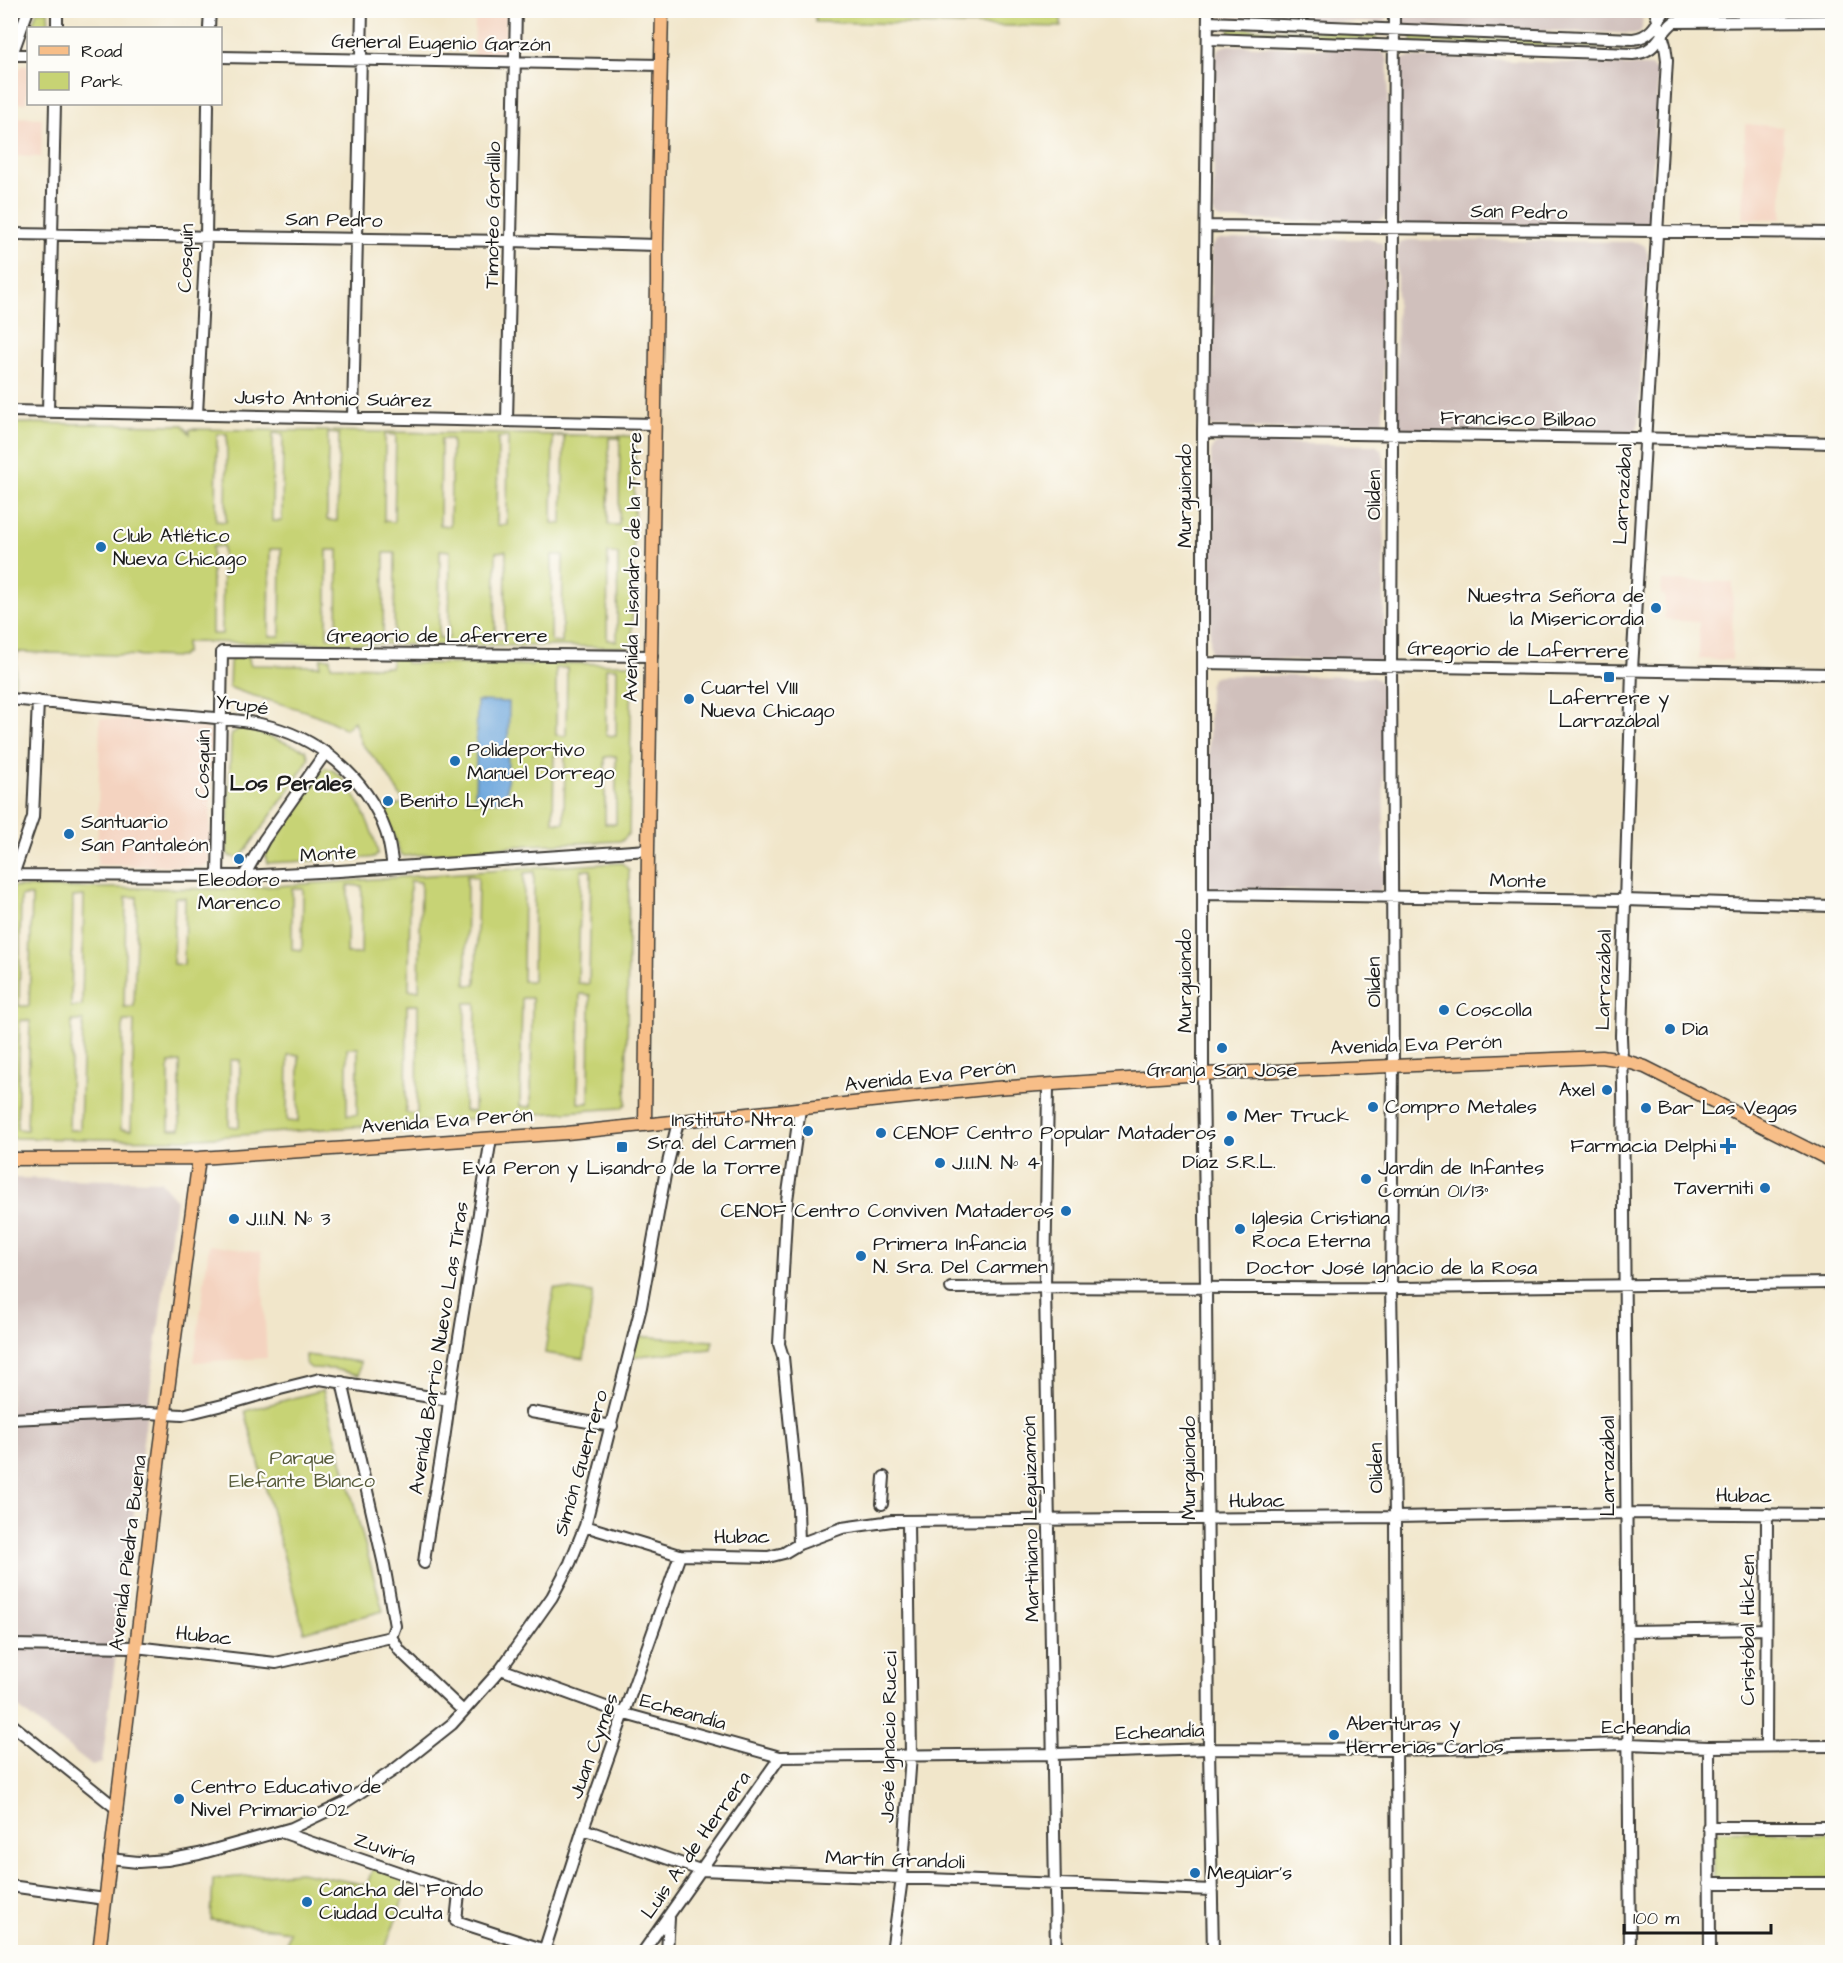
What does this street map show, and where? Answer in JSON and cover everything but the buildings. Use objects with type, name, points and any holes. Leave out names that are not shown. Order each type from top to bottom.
[{"type":"main road","name":"Avenida Lisandro de la Torre","points":[[645,1125],[662,10]]},
{"type":"main road","name":"Avenida Eva Perón","points":[[10,1159],[199,1158],[645,1125],[939,1093],[1048,1085],[1203,1074],[1602,1057],[1644,1067],[1833,1161]]},
{"type":"main road","name":"Avenida Piedra Buena","points":[[99,1953],[135,1647],[199,1158]]},
{"type":"street","points":[[27,55],[11,57],[28,10]]},
{"type":"street","points":[[57,10],[57,27]]},
{"type":"street","points":[[210,10],[210,27]]},
{"type":"street","points":[[353,417],[362,10]]},
{"type":"street","name":"Timoteo Gordillo","points":[[507,421],[516,10]]},
{"type":"street","name":"Oliden","points":[[1395,10],[1391,666],[1393,1065],[1391,1288],[1395,1517],[1397,1953]]},
{"type":"street","points":[[1208,16],[1394,29],[1633,39],[1642,38],[1652,31],[1657,16],[1665,10]]},
{"type":"street","name":"Murguiondo","points":[[1208,16],[1203,432],[1203,1074],[1213,1953]]},
{"type":"street","name":"Larrazábal","points":[[1630,1953],[1621,1036],[1632,670],[1666,60],[1657,16]]},
{"type":"street","points":[[1208,39],[1633,54],[1642,53],[1655,46],[1668,26],[1674,22],[1833,21]]},
{"type":"street","name":"General Eugenio Garzón","points":[[222,57],[661,65]]},
{"type":"street","points":[[48,411],[56,105]]},
{"type":"street","name":"Cosquín","points":[[197,414],[206,237],[208,105]]},
{"type":"street","name":"San Pedro","points":[[1206,226],[1833,233]]},
{"type":"street","name":"San Pedro","points":[[10,234],[657,245]]},
{"type":"street","name":"Justo Antonio Suárez","points":[[10,411],[655,424]]},
{"type":"street","name":"Francisco Bilbao","points":[[1203,432],[1833,443]]},
{"type":"street","name":"Cosquín","points":[[218,877],[222,652]]},
{"type":"street","name":"Gregorio de Laferrere","points":[[222,652],[652,656]]},
{"type":"street","name":"Gregorio de Laferrere","points":[[1203,663],[1833,674]]},
{"type":"street","name":"Yrupé","points":[[10,699],[245,721],[303,738],[326,752],[352,777],[371,801],[386,832],[393,867]]},
{"type":"street","points":[[12,875],[33,817],[38,701]]},
{"type":"street","points":[[244,876],[264,840],[326,752]]},
{"type":"street","name":"Monte","points":[[12,875],[244,876],[648,850]]},
{"type":"street","name":"Monte","points":[[1203,894],[1624,900],[1833,906]]},
{"type":"street","name":"Martiniano Leguizamón","points":[[1048,1085],[1045,1287],[1056,1953]]},
{"type":"street","points":[[799,1544],[798,1507],[783,1357],[779,1344],[787,1200],[800,1109]]},
{"type":"street","name":"Simón Guerrero","points":[[109,1859],[138,1862],[199,1854],[292,1828],[344,1803],[387,1774],[452,1724],[501,1669],[552,1597],[570,1563],[585,1526],[641,1307],[665,1175],[678,1122]]},
{"type":"street","name":"Avenida Barrio Nuevo Las Tiras","points":[[424,1563],[490,1138]]},
{"type":"street","name":"Doctor José Ignacio de la Rosa","points":[[951,1288],[1391,1288],[1833,1283]]},
{"type":"street","points":[[10,1419],[149,1413],[182,1415],[320,1379],[449,1400]]},
{"type":"street","points":[[342,1382],[384,1565],[395,1626],[391,1637],[400,1651],[464,1711]]},
{"type":"street","points":[[531,1412],[612,1426]]},
{"type":"street","points":[[882,1504],[884,1477]]},
{"type":"street","name":"Hubac","points":[[585,1526],[680,1555],[768,1557],[784,1553],[799,1544],[842,1528],[892,1521],[1626,1513],[1833,1515]]},
{"type":"street","name":"Cristóbal Hicken","points":[[1766,1746],[1767,1514]]},
{"type":"street","name":"José Ignacio Rucci","points":[[892,1953],[902,1878],[911,1755],[908,1522]]},
{"type":"street","name":"Juan Cymes","points":[[548,1952],[584,1829],[680,1555]]},
{"type":"street","points":[[1627,1631],[1765,1629]]},
{"type":"street","name":"Hubac","points":[[10,1645],[135,1647],[276,1663],[391,1637]]},
{"type":"street","name":"Echeandía","points":[[501,1669],[625,1714],[780,1757],[1054,1754],[1209,1749],[1395,1750],[1628,1744],[1709,1747],[1833,1746]]},
{"type":"street","points":[[10,1724],[116,1808]]},
{"type":"street","points":[[1709,1747],[1710,1953]]},
{"type":"street","name":"Luis A. de Herrera","points":[[643,1953],[780,1757]]},
{"type":"street","points":[[1708,1827],[1833,1827]]},
{"type":"street","name":"Martín Grandoli","points":[[584,1829],[700,1870],[1212,1890]]},
{"type":"street","name":"Zuviría","points":[[280,1832],[459,1893],[456,1922],[548,1952]]},
{"type":"street","points":[[1709,1883],[1833,1883]]},
{"type":"street","points":[[10,1886],[105,1899]]},
{"type":"street","points":[[668,1953],[669,1918]]},
{"type":"shaded area","points":[[1389,10],[1386,21],[1379,23],[1225,18],[1215,11]]},
{"type":"shaded area","points":[[1399,11],[1643,11],[1642,29],[1638,34],[1402,25]]},
{"type":"shaded area","points":[[475,14],[506,15],[505,50],[499,59],[474,60]]},
{"type":"shaded area","points":[[1227,45],[1378,50],[1385,54],[1388,60],[1387,210],[1383,219],[1375,222],[1224,220],[1216,217],[1213,211],[1215,56],[1219,48]]},
{"type":"shaded area","points":[[1409,57],[1651,66],[1658,78],[1650,217],[1646,226],[1402,225],[1397,219],[1399,63],[1402,59]]},
{"type":"shaded area","points":[[27,65],[26,103],[11,103],[11,87],[16,73],[22,66]]},
{"type":"shaded area","points":[[11,117],[42,118],[41,157],[11,156]]},
{"type":"shaded area","points":[[1745,124],[1783,127],[1782,219],[1743,219]]},
{"type":"shaded area","points":[[1373,239],[1382,243],[1384,251],[1383,424],[1378,431],[1212,427],[1208,418],[1211,247],[1216,240]]},
{"type":"shaded area","points":[[1409,240],[1636,242],[1645,246],[1648,255],[1636,432],[1633,435],[1398,430],[1396,426],[1397,251],[1400,243]]},
{"type":"shaded area","points":[[1222,442],[1373,445],[1382,451],[1384,457],[1384,653],[1379,662],[1215,659],[1210,651],[1211,451],[1214,445]]},
{"type":"shaded area","points":[[1662,581],[1733,582],[1732,660],[1699,659],[1699,622],[1664,620],[1665,595],[1661,595]]},
{"type":"shaded area","points":[[1220,675],[1371,677],[1382,683],[1384,881],[1379,892],[1211,889],[1209,883],[1209,687],[1212,678]]},
{"type":"shaded area","points":[[100,718],[206,728],[212,734],[209,862],[203,867],[97,865]]},
{"type":"shaded area","points":[[10,1178],[160,1181],[176,1199],[102,1763],[92,1766],[11,1702]]},
{"type":"shaded area","points":[[209,1245],[261,1253],[267,1358],[194,1362]]},
{"type":"green space","points":[[815,10],[1061,11],[1061,27],[815,22]]},
{"type":"green space","points":[[1688,10],[1823,10],[1823,13],[1820,17],[1689,17]]},
{"type":"green space","points":[[37,11],[48,11],[49,27],[31,27]]},
{"type":"green space","points":[[1231,28],[1374,33],[1376,40],[1229,35]]},
{"type":"green space","points":[[1414,35],[1626,42],[1629,46],[1628,49],[1412,42]]},
{"type":"green space","points":[[11,423],[183,425],[190,434],[190,429],[630,436],[635,440],[632,647],[186,642],[186,652],[181,657],[17,652],[14,692],[11,692]],"holes":[[[273,433],[283,434],[282,521],[272,521]],[[328,433],[339,434],[337,521],[327,520]],[[217,434],[227,434],[226,522],[216,521]],[[385,434],[396,435],[394,522],[384,521]],[[553,436],[564,436],[562,524],[552,523]],[[508,437],[507,525],[497,525],[498,438]],[[609,438],[620,438],[619,525],[608,525]],[[441,439],[452,439],[450,526],[440,525]],[[223,546],[222,634],[212,634],[212,547]],[[270,549],[281,549],[280,636],[269,636]],[[327,550],[338,550],[337,638],[327,637]],[[440,550],[450,551],[449,638],[439,638]],[[506,551],[505,639],[495,639],[496,552]],[[384,553],[395,553],[394,641],[383,640]],[[608,553],[618,554],[617,641],[607,640]],[[552,555],[563,555],[562,643],[551,642]]]},
{"type":"green space","points":[[234,656],[249,657],[250,665],[320,666],[321,658],[330,658],[331,666],[391,667],[392,658],[404,658],[406,663],[632,664],[629,833],[622,841],[531,845],[404,856],[400,853],[385,811],[404,802],[384,769],[361,743],[354,721],[345,729],[317,715],[229,687],[230,662]],"holes":[[[556,668],[567,668],[566,736],[556,735]],[[606,668],[617,668],[616,736],[606,735]],[[554,755],[565,755],[564,823],[553,822]],[[616,756],[616,824],[605,824],[605,757]]]},
{"type":"green space","points":[[240,728],[246,728],[306,750],[309,759],[241,857],[237,858],[229,856],[227,852],[231,738],[232,734]]},
{"type":"green space","points":[[325,768],[334,771],[351,790],[372,832],[378,854],[368,858],[267,863],[265,855]]},
{"type":"green space","points":[[622,863],[629,870],[626,1104],[621,1108],[172,1140],[11,1138],[11,887],[233,889]],"holes":[[[581,870],[591,870],[589,984],[578,983]],[[534,872],[533,981],[523,981],[524,873]],[[467,876],[478,877],[476,985],[466,985]],[[410,881],[421,882],[419,990],[409,990]],[[348,885],[362,886],[361,954],[347,954]],[[292,889],[303,889],[302,950],[292,949]],[[21,896],[32,896],[29,1006],[19,1006]],[[84,896],[82,1006],[71,1007],[73,897]],[[126,897],[137,897],[134,1007],[124,1007]],[[175,897],[185,898],[184,965],[173,964]],[[580,994],[590,995],[589,1103],[578,1103]],[[522,998],[532,998],[531,1107],[520,1106]],[[465,1003],[476,1003],[474,1112],[464,1111]],[[407,1005],[418,1005],[417,1114],[406,1113]],[[20,1020],[30,1021],[27,1130],[17,1129]],[[72,1021],[83,1021],[80,1130],[69,1130]],[[123,1021],[134,1021],[131,1130],[121,1129]],[[347,1048],[358,1048],[357,1115],[347,1115]],[[288,1055],[299,1055],[298,1122],[287,1121]],[[230,1060],[240,1060],[239,1127],[229,1126]],[[180,1062],[180,1129],[169,1129],[169,1063]]]},
{"type":"green space","points":[[554,1288],[593,1293],[584,1359],[545,1353]]},
{"type":"green space","points":[[633,1336],[713,1341],[711,1349],[628,1357]]},
{"type":"green space","points":[[306,1355],[360,1362],[359,1375],[334,1369],[311,1368],[306,1364]]},
{"type":"green space","name":"Parque Elefante Blanco","points":[[323,1390],[383,1611],[304,1632],[245,1411]]},
{"type":"green space","points":[[1713,1831],[1832,1833],[1832,1879],[1714,1879]]},
{"type":"green space","name":"Cancha del Fondo Ciudad Oculta","points":[[374,1864],[411,1877],[384,1952],[285,1952],[289,1931],[211,1920],[213,1879],[300,1872],[367,1885]]},
{"type":"water","points":[[477,701],[509,702],[507,801],[475,801]]},
{"type":"place","name":"Club Atlético Nueva Chicago","points":[[101,547]]},
{"type":"place","name":"Nuestra Señora de la Misericordia","points":[[1656,608]]},
{"type":"place","name":"Laferrere y Larrazábal","points":[[1609,677]]},
{"type":"place","name":"Cuartel VIII Nueva Chicago","points":[[689,699]]},
{"type":"place","name":"Polideportivo Manuel Dorrego","points":[[455,761]]},
{"type":"place","name":"Benito Lynch","points":[[388,801]]},
{"type":"place","name":"Santuario San Pantaleón","points":[[69,834]]},
{"type":"place","name":"Eleodoro Marenco","points":[[239,859]]},
{"type":"place","name":"Coscolla","points":[[1444,1010]]},
{"type":"place","name":"Dia","points":[[1670,1029]]},
{"type":"place","name":"Granja San Jose","points":[[1222,1048]]},
{"type":"place","name":"Axel","points":[[1607,1090]]},
{"type":"place","name":"Compro Metales","points":[[1373,1107]]},
{"type":"place","name":"Bar Las Vegas","points":[[1646,1108]]},
{"type":"place","name":"Mer Truck","points":[[1232,1116]]},
{"type":"place","name":"Instituto Ntra. Sra. del Carmen","points":[[808,1131]]},
{"type":"place","name":"CENOF Centro Popular Mataderos","points":[[881,1133]]},
{"type":"place","name":"Díaz S.R.L.","points":[[1229,1141]]},
{"type":"place","name":"Farmacia Delphi","points":[[1728,1146]]},
{"type":"place","name":"Eva Peron y Lisandro de la Torre","points":[[622,1147]]},
{"type":"place","name":"J.I.I.N. Nº 4","points":[[940,1163]]},
{"type":"place","name":"Jardín de Infantes Común 01/13°","points":[[1366,1179]]},
{"type":"place","name":"Taverniti","points":[[1765,1188]]},
{"type":"place","name":"CENOF Centro Conviven Mataderos","points":[[1066,1211]]},
{"type":"place","name":"J.I.I.N. Nº 3","points":[[234,1219]]},
{"type":"place","name":"Iglesia Cristiana Roca Eterna","points":[[1240,1229]]},
{"type":"place","name":"Primera Infancia N. Sra. Del Carmen","points":[[861,1256]]},
{"type":"place","name":"Aberturas y Herrerias Carlos","points":[[1334,1735]]},
{"type":"place","name":"Centro Educativo de Nivel Primario 02","points":[[179,1799]]},
{"type":"place","name":"Meguiar's","points":[[1195,1873]]},
{"type":"place","name":"Cancha del Fondo Ciudad Oculta","points":[[307,1902]]},
{"type":"district","name":"Los Perales","points":[[291,783]]}]
